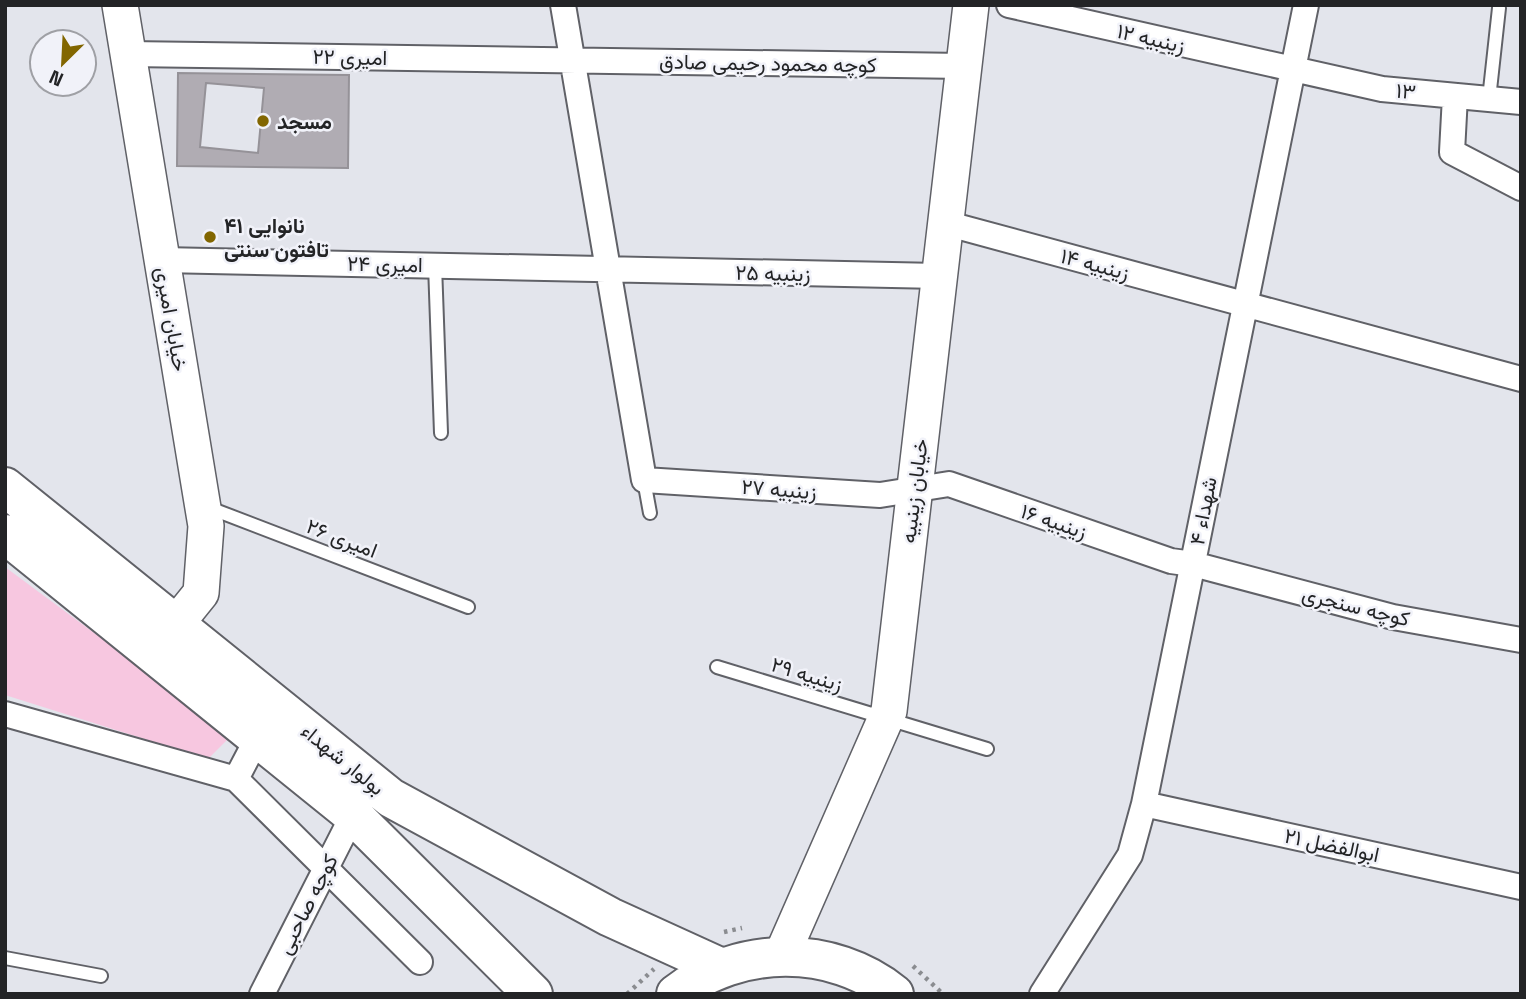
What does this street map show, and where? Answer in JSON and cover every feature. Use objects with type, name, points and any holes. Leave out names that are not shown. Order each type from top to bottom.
[{"type":"main road","name":"بولوار شهداء","points":[[5,487],[391,798],[610,917],[722,968]]},
{"type":"main road","name":"بولوار شهداء","points":[[5,534],[353,815],[533,994]]},
{"type":"main road","points":[[676,994],[722,968],[782,957],[839,965],[874,980],[894,994]]},
{"type":"street","name":"خیابان امیری","points":[[120,5],[206,526],[201,593],[176,625]]},
{"type":"street","points":[[563,5],[644,480]]},
{"type":"street","name":"خیابان زینبیه","points":[[782,957],[885,719],[971,5]]},
{"type":"street","name":"زینبیه ۱۲","points":[[1009,5],[1293,70]]},
{"type":"street","name":"شهداء ۴","points":[[1042,994],[1130,855],[1144,804],[1306,5]]},
{"type":"street","name":"امیری ۲۲","points":[[128,54],[572,60]]},
{"type":"street","name":"کوچه محمود رحیمی صادق","points":[[572,60],[964,66]]},
{"type":"street","name":"۱۳","points":[[1293,70],[1382,89],[1521,102]]},
{"type":"street","points":[[1455,96],[1452,152],[1521,188]]},
{"type":"street","name":"زینبیه ۱۴","points":[[945,223],[1521,379]]},
{"type":"street","name":"امیری ۲۴","points":[[162,260],[608,269]]},
{"type":"street","name":"زینبیه ۲۵","points":[[608,269],[939,276]]},
{"type":"street","name":"زینبیه ۲۷","points":[[644,480],[880,495],[914,490]]},
{"type":"street","name":"زینبیه ۱۶","points":[[914,490],[949,484],[1171,561],[1193,564]]},
{"type":"street","name":"کوچه سنجری","points":[[1193,564],[1393,617],[1521,640]]},
{"type":"street","points":[[5,714],[236,779],[420,962]]},
{"type":"street","points":[[236,779],[258,737]]},
{"type":"street","name":"ابوالفضل ۲۱","points":[[1144,804],[1521,887]]},
{"type":"street","name":"کوچه صاحبی","points":[[262,994],[353,815]]},
{"type":"lane","points":[[1489,99],[1499,8]]},
{"type":"lane","points":[[435,265],[441,433]]},
{"type":"lane","points":[[644,480],[650,513]]},
{"type":"lane","name":"امیری ۲۶","points":[[203,505],[468,607]]},
{"type":"lane","name":"زینبیه ۲۹","points":[[718,667],[987,749]]},
{"type":"lane","points":[[5,958],[102,976]]},
{"type":"shaded area","points":[[5,567],[232,735],[208,759],[5,695]]},
{"type":"building","name":"مسجد","points":[[178,73],[349,75],[348,168],[177,166]],"holes":[[[206,83],[264,88],[258,153],[200,147]]]},
{"type":"place","name":"مسجد","points":[[263,121]]},
{"type":"place","name":"نانوایی ۴۱ تافتون سنتی","points":[[210,237]]}]
